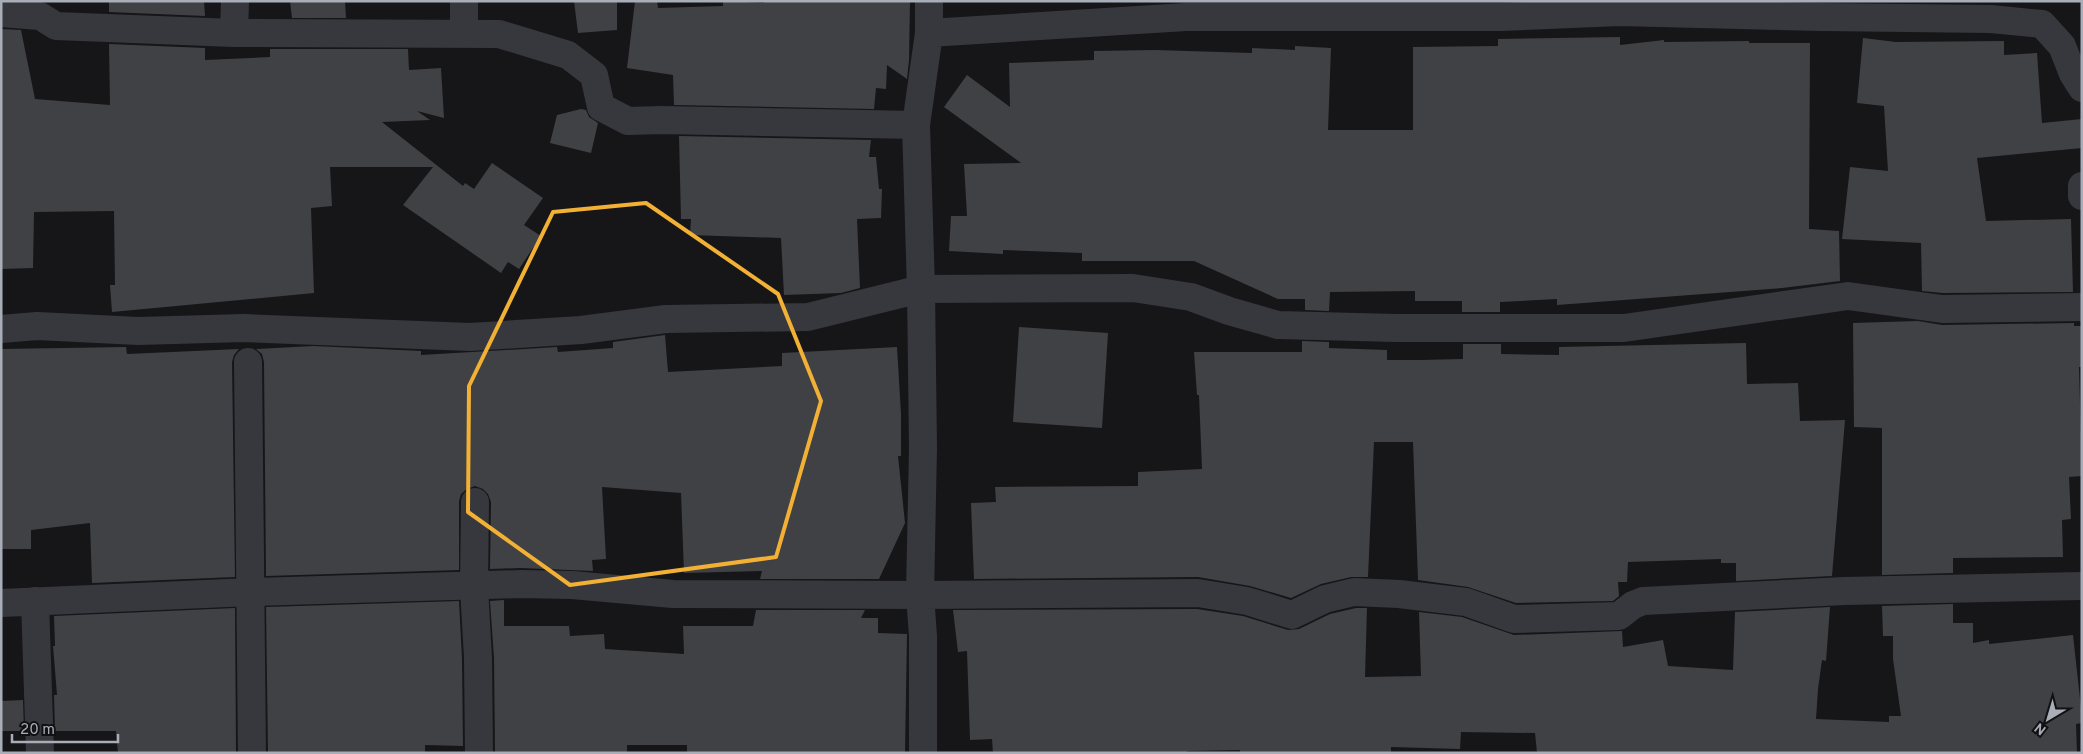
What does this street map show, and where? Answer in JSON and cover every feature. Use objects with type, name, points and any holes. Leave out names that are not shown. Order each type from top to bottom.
[{"type":"street","points":[[234,34],[235,1]]},
{"type":"street","points":[[464,1],[464,32]]},
{"type":"street","points":[[923,753],[923,636],[920,595],[923,448],[916,125],[929,33],[929,1]]},
{"type":"street","points":[[929,33],[1186,17],[1405,10],[1501,17],[1619,7],[1823,9],[1992,19],[2042,24],[2062,46],[2073,74],[2082,88]]},
{"type":"street","points":[[1,14],[40,16],[56,26],[234,34],[464,32],[499,34],[568,55],[594,75],[601,107],[628,121],[916,125]]},
{"type":"street","points":[[2082,186],[2082,196]]},
{"type":"street","points":[[1,329],[37,326],[138,330],[244,328],[470,337],[582,330],[666,319],[808,316],[921,289],[1133,288],[1191,297],[1229,311],[1278,325],[1396,328],[1624,328],[1848,296],[1942,309],[2082,307]]},
{"type":"street","points":[[248,362],[252,753]]},
{"type":"street","points":[[476,502],[474,587],[478,658],[479,753]]},
{"type":"street","points":[[1,603],[250,592],[474,587],[522,584],[572,585],[673,594],[1198,593],[1247,601],[1292,614],[1325,599],[1354,592],[1399,594],[1466,602],[1514,618],[1619,616],[1633,605],[1643,601],[1861,591],[2082,586]]},
{"type":"street","points":[[35,601],[40,753]]},
{"type":"highlighted area","points":[[646,203],[778,294],[821,401],[776,557],[570,585],[468,512],[469,386],[553,212]]},
{"type":"building","points":[[109,1],[204,1],[205,16],[109,12]]},
{"type":"building","points":[[290,1],[345,1],[346,18],[292,18]]},
{"type":"building","points":[[574,1],[617,1],[617,30],[578,33]]},
{"type":"building","points":[[635,1],[657,1],[658,8],[723,6],[723,1],[764,3],[765,1],[910,1],[907,79],[887,65],[886,89],[876,88],[874,109],[674,105],[673,75],[627,68]]},
{"type":"building","points":[[1,29],[21,30],[35,99],[110,105],[109,44],[205,48],[205,60],[270,57],[270,49],[408,49],[409,70],[441,68],[444,118],[417,111],[430,120],[382,122],[463,186],[465,183],[474,189],[492,163],[543,198],[524,225],[541,236],[519,269],[508,262],[501,273],[403,205],[433,167],[330,167],[332,206],[311,208],[314,293],[112,312],[110,285],[115,285],[114,211],[34,212],[33,268],[1,269]]},
{"type":"building","points":[[1620,37],[1620,45],[1664,40],[1664,42],[1749,41],[1749,43],[1810,43],[1809,229],[1839,231],[1840,281],[1782,288],[1557,305],[1557,299],[1500,302],[1500,312],[1462,312],[1462,301],[1415,301],[1415,291],[1330,292],[1329,311],[1305,310],[1305,299],[1278,299],[1194,261],[1082,261],[1082,253],[1003,250],[1003,254],[949,251],[951,216],[967,216],[964,164],[1021,163],[944,107],[967,75],[1010,107],[1009,63],[1094,60],[1094,51],[1155,50],[1252,53],[1252,48],[1295,50],[1295,46],[1331,48],[1328,130],[1413,130],[1413,47],[1498,46],[1498,39]]},
{"type":"building","points":[[1863,38],[1896,42],[2004,41],[2004,55],[2037,53],[2042,123],[2082,119],[2082,148],[1977,158],[1986,221],[2071,219],[2073,292],[1943,293],[1922,291],[1921,243],[1842,239],[1850,167],[1888,171],[1884,106],[1857,103]]},
{"type":"building","points":[[581,109],[586,110],[589,117],[598,123],[591,153],[550,143],[557,115]]},
{"type":"building","points":[[679,136],[871,140],[869,157],[876,157],[879,189],[882,189],[881,218],[857,219],[860,288],[841,293],[784,295],[781,238],[690,235],[691,219],[681,219]]},
{"type":"building","points":[[1918,321],[1942,325],[2074,323],[2074,326],[2082,326],[2082,367],[2079,367],[2082,476],[2069,477],[2071,519],[2062,520],[2063,557],[1953,558],[1953,573],[1882,575],[1882,428],[1854,427],[1853,323]]},
{"type":"building","points":[[1019,327],[1108,333],[1102,428],[1013,422]]},
{"type":"building","points":[[665,335],[668,372],[782,366],[782,353],[897,347],[901,414],[901,456],[898,456],[905,523],[879,579],[760,579],[762,571],[684,573],[681,493],[602,487],[606,559],[592,560],[593,571],[521,568],[490,569],[491,502],[488,494],[483,489],[475,486],[461,494],[459,501],[459,570],[266,576],[264,362],[262,354],[256,349],[314,346],[421,351],[421,355],[557,347],[558,352],[613,348],[613,342]]},
{"type":"building","points":[[1302,341],[1329,342],[1329,348],[1387,350],[1387,360],[1463,359],[1463,344],[1501,344],[1501,354],[1559,355],[1559,347],[1746,343],[1747,384],[1798,383],[1800,421],[1845,420],[1832,576],[1736,581],[1736,563],[1721,563],[1721,559],[1628,562],[1627,582],[1618,582],[1619,596],[1613,601],[1516,603],[1468,587],[1418,580],[1413,442],[1374,442],[1368,577],[1351,577],[1321,584],[1291,598],[1250,586],[1198,577],[974,579],[971,503],[996,502],[995,487],[1138,486],[1138,472],[1202,469],[1199,395],[1197,395],[1194,352],[1302,352]]},
{"type":"building","points":[[126,347],[127,354],[239,349],[234,355],[232,362],[235,577],[92,583],[90,523],[31,530],[31,549],[1,549],[1,349]]},
{"type":"building","points":[[504,600],[504,626],[569,626],[570,636],[604,634],[605,649],[684,654],[683,626],[753,626],[756,610],[865,610],[861,618],[878,618],[878,633],[907,634],[905,752],[687,753],[687,745],[627,745],[627,753],[495,753],[494,658],[490,601]]},
{"type":"building","points":[[459,601],[463,746],[425,745],[425,753],[268,753],[266,607]]},
{"type":"building","points":[[1953,604],[1953,623],[1973,623],[1973,643],[1989,640],[1989,644],[2073,635],[2082,717],[2082,723],[2076,724],[2077,753],[1537,753],[1535,733],[1461,732],[1460,749],[1391,747],[1391,753],[1240,753],[1240,750],[1187,751],[1187,753],[993,753],[992,739],[970,740],[967,651],[958,652],[953,610],[1197,609],[1243,616],[1288,630],[1299,629],[1330,614],[1356,608],[1367,608],[1365,677],[1421,676],[1419,612],[1462,617],[1514,635],[1622,631],[1623,647],[1663,640],[1668,666],[1733,670],[1735,612],[1830,607],[1826,661],[1822,660],[1816,719],[1889,722],[1889,716],[1901,716],[1893,659],[1893,636],[1883,636],[1882,606]]},
{"type":"building","points":[[235,608],[236,753],[118,753],[116,731],[55,731],[54,695],[57,695],[53,646],[55,646],[54,616]]},
{"type":"building","points":[[23,700],[24,731],[1,731],[1,701]]}]
